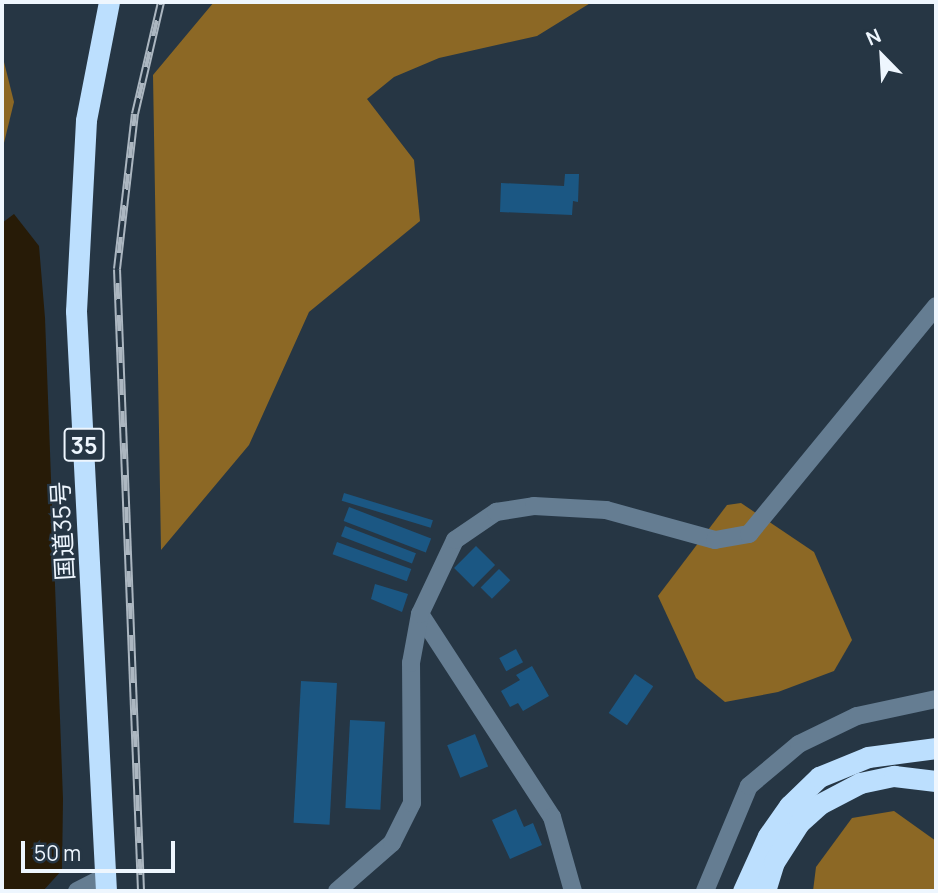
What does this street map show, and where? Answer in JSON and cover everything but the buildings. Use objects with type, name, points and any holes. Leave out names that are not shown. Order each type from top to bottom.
[{"type":"highway","name":"国道35号","points":[[106,883],[76,311],[86,120],[109,2]]},
{"type":"highway","points":[[743,891],[768,836],[789,806],[820,777],[868,757],[936,748]]},
{"type":"highway","points":[[765,891],[774,862],[799,823],[820,804],[860,783],[894,776],[936,781]]},
{"type":"street","points":[[337,891],[392,843],[412,803],[411,663],[420,614],[455,540],[496,512],[534,506],[606,510],[715,540],[749,534],[936,306]]},
{"type":"street","points":[[420,614],[552,817],[573,891]]},
{"type":"street","points":[[705,891],[749,786],[799,744],[857,716],[936,699]]},
{"type":"street","points":[[77,891],[106,883]]},
{"type":"shaded area","points":[[214,2],[592,2],[537,36],[439,58],[394,77],[367,99],[414,160],[420,221],[309,312],[249,445],[161,550],[153,75]]},
{"type":"shaded area","points":[[2,54],[14,102],[2,151]]},
{"type":"shaded area","points":[[14,214],[39,246],[45,318],[63,799],[62,870],[43,891],[2,891],[2,223]]},
{"type":"shaded area","points":[[741,503],[814,552],[852,640],[834,671],[778,692],[725,702],[696,678],[658,596],[727,505]]},
{"type":"shaded area","points":[[894,811],[936,841],[936,891],[813,891],[816,867],[852,818]]},
{"type":"railway","points":[[141,891],[117,269],[135,114],[161,2]]}]
